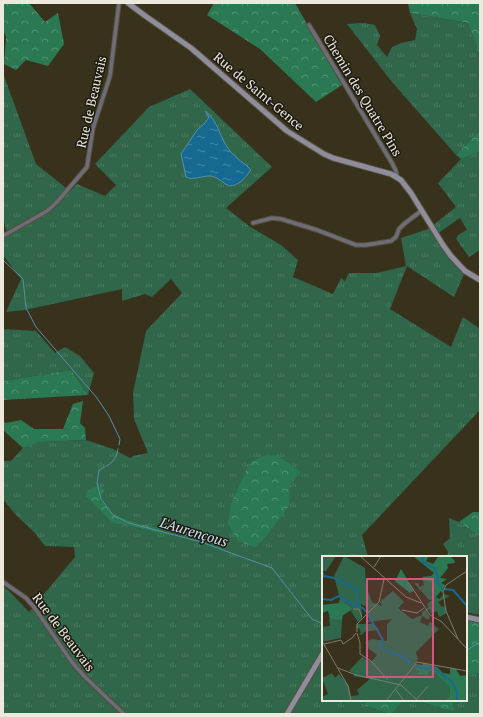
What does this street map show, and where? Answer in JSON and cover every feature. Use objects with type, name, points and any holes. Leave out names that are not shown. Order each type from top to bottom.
[{"type":"street","name":"Rue de Beauvais","points":[[3,236],[47,211],[57,202],[87,167],[93,128],[110,76],[119,3]]},
{"type":"street","name":"Rue de Saint-Gence","points":[[128,3],[191,48],[287,131],[324,154],[397,176]]},
{"type":"street","name":"Chemin des Quatre Pins","points":[[309,25],[392,163],[397,176]]},
{"type":"street","points":[[397,176],[406,186],[451,256],[465,271],[480,280]]},
{"type":"street","points":[[253,223],[272,218],[281,219],[317,230],[356,245],[366,245],[391,241],[396,237],[399,229],[404,224],[421,211]]},
{"type":"street","name":"Rue de Beauvais","points":[[3,582],[26,598],[34,607],[71,661],[84,676],[124,714]]},
{"type":"street","points":[[467,617],[480,620]]},
{"type":"street","points":[[287,714],[322,654]]},
{"type":"green space","points":[[3,3],[29,3],[45,22],[58,13],[64,44],[48,66],[26,60],[16,70],[4,64],[6,37],[3,29]]},
{"type":"green space","points":[[214,3],[295,3],[342,85],[316,102],[260,49],[207,15]]},
{"type":"green space","points":[[408,3],[480,3],[480,57],[468,23],[410,13]]},
{"type":"green space","points":[[410,13],[468,23],[480,57],[479,131],[456,155],[392,82],[347,24],[364,23],[375,25],[380,36],[377,45],[387,57],[392,47],[401,43],[415,40],[417,29]]},
{"type":"green space","points":[[3,73],[36,164],[70,191],[77,184],[105,196],[116,185],[95,164],[149,107],[190,89],[272,167],[226,208],[249,226],[281,245],[298,260],[293,277],[333,294],[341,278],[345,281],[349,273],[377,273],[406,266],[401,238],[428,229],[456,207],[438,183],[461,159],[480,152],[480,250],[469,257],[456,239],[458,235],[467,230],[460,218],[434,236],[451,261],[464,274],[454,297],[407,266],[390,309],[451,347],[463,317],[480,329],[480,410],[362,535],[368,556],[322,556],[322,701],[366,701],[364,705],[389,714],[3,714],[3,586],[29,612],[75,557],[74,547],[45,546],[3,499],[3,461],[11,461],[23,448],[40,442],[86,440],[113,449],[130,458],[148,453],[134,419],[133,393],[146,331],[182,293],[171,279],[152,297],[145,294],[122,301],[122,289],[25,310],[6,312],[21,279],[3,255],[3,239],[7,236],[3,214]],"holes":[[[100,500],[115,515],[141,524],[157,527],[170,535],[114,524]]]},
{"type":"green space","points":[[480,127],[480,152],[461,159],[456,155],[479,131]]},
{"type":"green space","points":[[3,329],[36,331],[55,353],[65,347],[80,356],[94,373],[88,395],[71,370],[3,381]]},
{"type":"green space","points":[[71,370],[88,395],[3,400],[3,381]]},
{"type":"green space","points":[[83,401],[80,423],[85,428],[86,440],[40,442],[23,448],[3,430],[3,421],[6,423],[21,420],[34,429],[63,429],[73,404]]},
{"type":"green space","points":[[277,455],[301,472],[290,484],[289,506],[265,538],[255,547],[238,541],[228,524],[231,504],[249,464],[262,456]]},
{"type":"green space","points":[[101,486],[104,491],[100,500],[115,515],[141,524],[157,527],[172,536],[114,524],[86,496],[88,490]]},
{"type":"green space","points":[[473,512],[480,512],[480,537],[459,522]]},
{"type":"green space","points":[[449,518],[459,522],[480,537],[480,615],[467,612],[467,556],[447,556],[448,552],[443,544],[450,538]]},
{"type":"green space","points":[[467,620],[480,622],[480,673],[467,675]]},
{"type":"green space","points":[[480,673],[480,714],[392,714],[403,701],[417,701],[455,712],[452,701],[467,701],[467,675]]},
{"type":"green space","points":[[366,701],[403,701],[392,714],[364,705]]},
{"type":"green space","points":[[417,701],[452,701],[455,712]]},
{"type":"water","points":[[205,111],[213,119],[230,151],[251,170],[244,179],[236,185],[229,186],[212,176],[192,178],[186,177],[181,154],[197,130],[209,117]]},
{"type":"waterway","name":"L'Aurençous","points":[[3,260],[23,279],[26,308],[36,327],[97,398],[109,416],[120,439],[119,445]]},
{"type":"waterway","name":"L'Aurençous","points":[[118,449],[114,460],[99,470],[97,483],[101,499],[113,515],[129,523],[201,542],[272,568],[312,619],[322,624]]},
{"type":"waterway","name":"L'Aurençous","points":[[467,650],[478,643],[480,645]]}]
